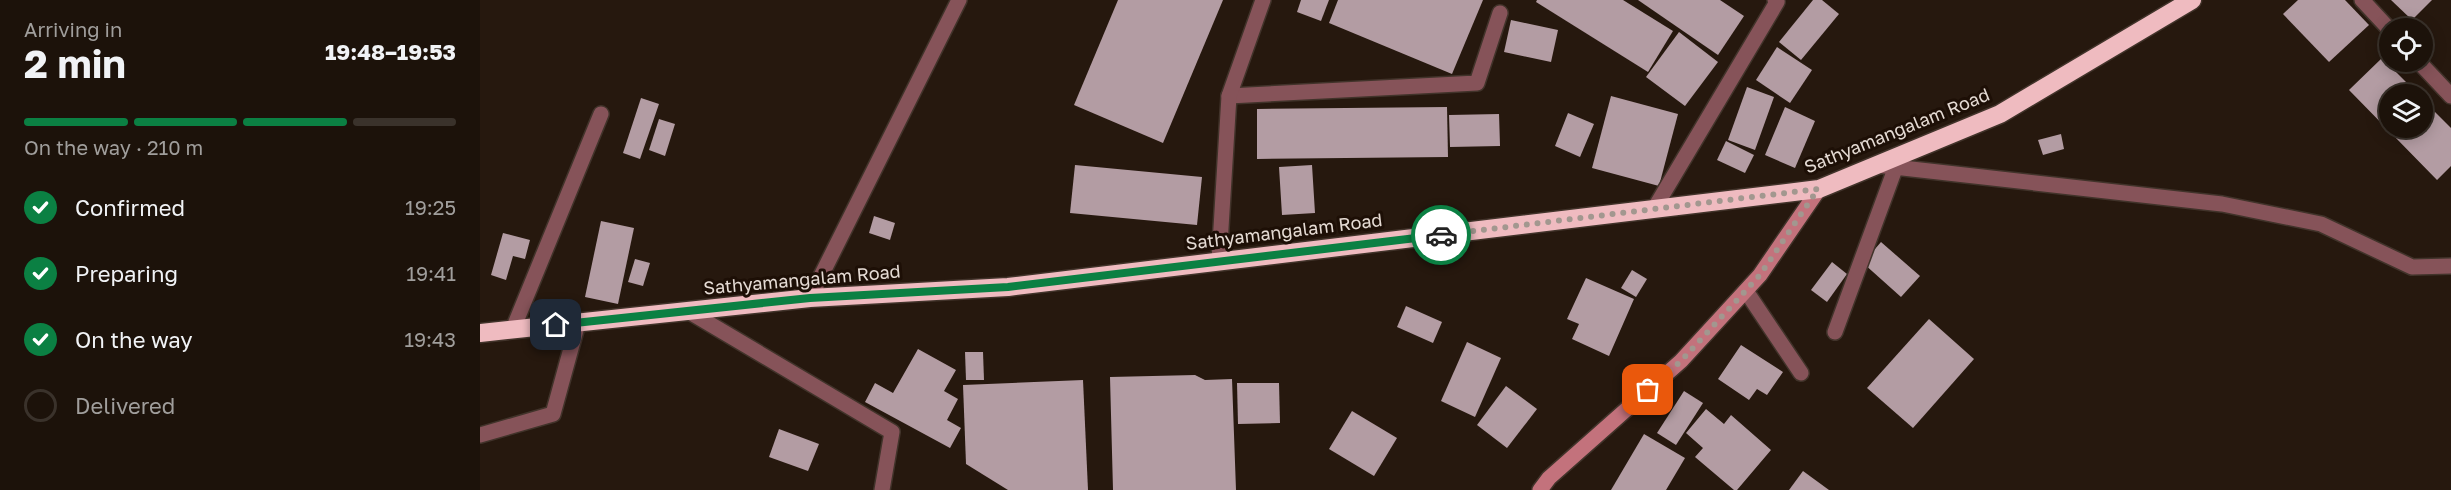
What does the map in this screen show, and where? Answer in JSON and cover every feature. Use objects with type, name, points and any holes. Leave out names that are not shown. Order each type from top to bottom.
[{"type":"highway","name":"Sathyamangalam Road","points":[[480,333],[810,298],[1008,287],[1818,189],[2000,114],[2192,0]]},
{"type":"street","points":[[810,298],[959,0]]},
{"type":"street","points":[[1219,261],[1229,96],[1263,0]]},
{"type":"street","points":[[2362,0],[2379,18]]},
{"type":"street","points":[[1654,209],[1776,1]]},
{"type":"street","points":[[1229,96],[1477,83],[1500,13]]},
{"type":"street","points":[[2428,72],[2451,96]]},
{"type":"street","points":[[513,329],[601,114]]},
{"type":"street","points":[[1876,165],[1895,169],[2222,204],[2321,224],[2412,267],[2451,266]]},
{"type":"street","points":[[1835,332],[1895,169]]},
{"type":"street","points":[[1540,490],[1548,478],[1681,361],[1746,291],[1760,275],[1818,189]]},
{"type":"street","points":[[1746,291],[1801,373]]},
{"type":"street","points":[[688,311],[892,432],[882,490]]},
{"type":"street","points":[[480,435],[553,414],[578,323]]},
{"type":"building","points":[[1118,0],[1223,0],[1163,143],[1074,105]]},
{"type":"building","points":[[1301,0],[1329,0],[1321,21],[1297,12]]},
{"type":"building","points":[[1338,0],[1483,0],[1452,74],[1329,23]]},
{"type":"building","points":[[1537,0],[1623,0],[1673,31],[1648,72],[1536,2]]},
{"type":"building","points":[[1638,0],[1720,0],[1744,16],[1718,55]]},
{"type":"building","points":[[1813,0],[1822,0],[1839,14],[1801,60],[1779,42]]},
{"type":"building","points":[[2298,0],[2345,0],[2369,25],[2329,62],[2283,14]]},
{"type":"building","points":[[2391,0],[2432,0],[2414,18],[2410,18]]},
{"type":"building","points":[[1511,20],[1558,30],[1551,62],[1504,52]]},
{"type":"building","points":[[1679,32],[1718,62],[1685,106],[1646,77]]},
{"type":"building","points":[[1777,47],[1812,70],[1790,103],[1756,80]]},
{"type":"building","points":[[2379,61],[2379,72],[2396,72],[2408,84],[2379,84],[2379,121],[2349,90]]},
{"type":"building","points":[[1747,87],[1774,97],[1755,150],[1728,140]]},
{"type":"building","points":[[1611,96],[1678,114],[1659,186],[1592,168]]},
{"type":"building","points":[[641,98],[659,104],[640,159],[623,153]]},
{"type":"building","points":[[1447,107],[1448,157],[1257,159],[1257,109]]},
{"type":"building","points":[[1785,107],[1815,121],[1795,168],[1765,155]]},
{"type":"building","points":[[2433,110],[2451,128],[2451,166],[2437,180],[2396,138],[2433,138]]},
{"type":"building","points":[[1568,113],[1594,124],[1580,157],[1555,146]]},
{"type":"building","points":[[1499,114],[1500,146],[1450,147],[1449,115]]},
{"type":"building","points":[[659,119],[675,124],[665,156],[649,150]]},
{"type":"building","points":[[2061,134],[2064,149],[2043,155],[2038,140]]},
{"type":"building","points":[[1726,141],[1754,155],[1745,173],[1717,160]]},
{"type":"building","points":[[1075,165],[1202,177],[1197,225],[1070,213]]},
{"type":"building","points":[[1312,165],[1315,213],[1282,215],[1279,167]]},
{"type":"building","points":[[874,216],[895,223],[890,240],[869,233]]},
{"type":"building","points":[[601,221],[634,228],[618,304],[585,297]]},
{"type":"building","points":[[503,233],[530,240],[525,259],[513,256],[506,280],[491,275]]},
{"type":"building","points":[[1881,242],[1920,276],[1901,297],[1863,263]]},
{"type":"building","points":[[635,259],[650,263],[643,286],[628,282]]},
{"type":"building","points":[[1832,262],[1847,274],[1827,302],[1811,290]]},
{"type":"building","points":[[1632,270],[1647,279],[1636,297],[1621,288]]},
{"type":"building","points":[[1586,278],[1634,299],[1609,356],[1572,339],[1579,324],[1567,319]]},
{"type":"building","points":[[1406,306],[1442,322],[1433,343],[1397,327]]},
{"type":"building","points":[[1929,319],[1974,359],[1913,428],[1867,388]]},
{"type":"building","points":[[1467,342],[1501,358],[1475,417],[1441,401]]},
{"type":"building","points":[[1741,345],[1783,372],[1767,395],[1757,389],[1749,400],[1718,379]]},
{"type":"building","points":[[918,349],[956,370],[944,391],[958,399],[947,420],[961,428],[950,448],[865,402],[875,383],[893,393]]},
{"type":"building","points":[[965,352],[983,352],[984,380],[966,380]]},
{"type":"building","points":[[1195,375],[1205,380],[1232,379],[1236,490],[1113,490],[1110,377]]},
{"type":"building","points":[[1083,380],[1088,490],[1008,490],[966,464],[963,385]]},
{"type":"building","points":[[1237,383],[1279,383],[1280,423],[1238,424]]},
{"type":"building","points":[[1506,386],[1537,409],[1507,448],[1477,425]]},
{"type":"building","points":[[1684,391],[1703,403],[1676,445],[1657,433]]},
{"type":"building","points":[[1706,409],[1724,424],[1731,415],[1771,450],[1737,490],[1734,490],[1695,457],[1703,448],[1686,433]]},
{"type":"building","points":[[1352,411],[1397,438],[1374,476],[1329,449]]},
{"type":"building","points":[[779,429],[819,444],[808,471],[769,457]]},
{"type":"building","points":[[1644,434],[1685,458],[1666,490],[1611,490]]},
{"type":"building","points":[[1803,471],[1829,490],[1789,490]]},
{"type":"way so far","points":[[1441,235],[1818,189],[1760,275],[1681,361],[1648,390]]},
{"type":"route","points":[[556,325],[810,298],[1008,287],[1441,235]]}]
